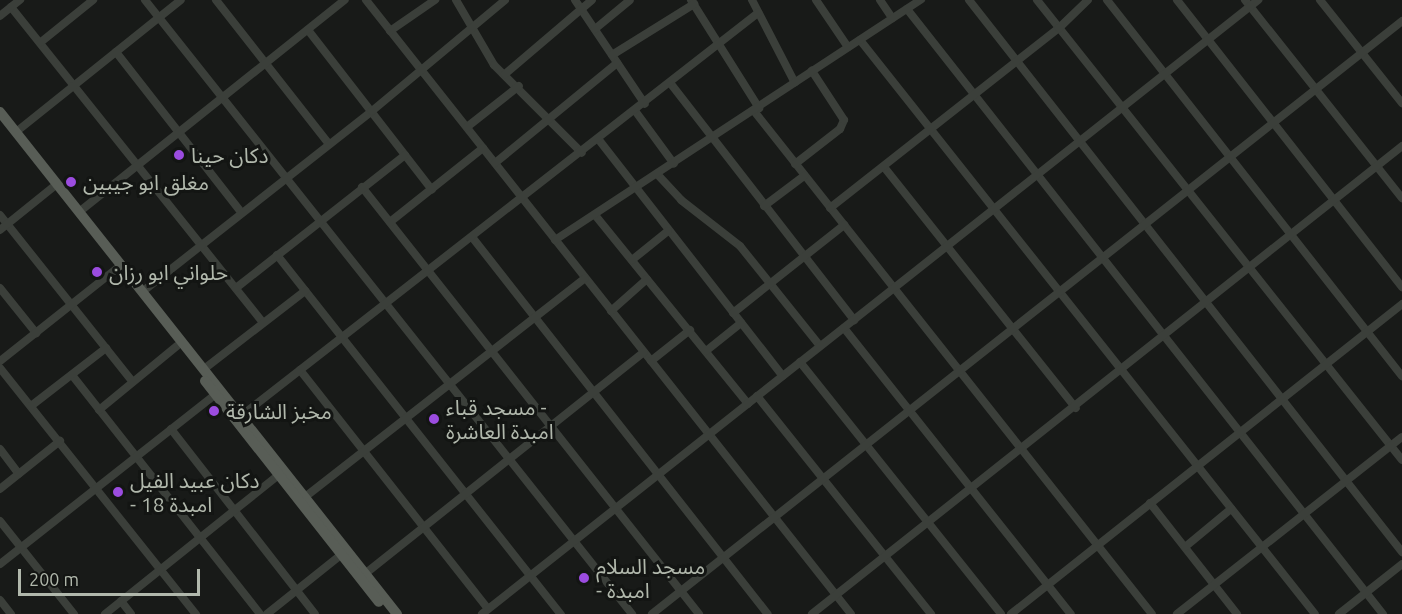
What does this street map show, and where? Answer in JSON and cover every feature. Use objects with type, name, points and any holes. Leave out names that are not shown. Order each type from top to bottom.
[{"type":"main road","points":[[0,112],[116,269],[215,395],[281,473],[306,497],[397,614]]},
{"type":"main road","points":[[0,122],[79,212],[204,369],[241,416],[341,555],[388,614]]},
{"type":"street","points":[[0,16],[20,0]]},
{"type":"street","points":[[76,0],[82,8]]},
{"type":"street","points":[[40,42],[93,0]]},
{"type":"street","points":[[145,0],[632,614]]},
{"type":"street","points":[[16,132],[182,0]]},
{"type":"street","points":[[216,0],[329,144]]},
{"type":"street","points":[[79,212],[345,0]]},
{"type":"street","points":[[366,0],[851,614]]},
{"type":"street","points":[[390,31],[422,4],[435,0]]},
{"type":"street","points":[[456,0],[489,57],[582,153]]},
{"type":"street","points":[[142,292],[372,111],[505,0]]},
{"type":"street","points":[[575,0],[645,104]]},
{"type":"street","points":[[504,74],[592,0]]},
{"type":"street","points":[[595,29],[630,0]]},
{"type":"street","points":[[752,0],[795,83]]},
{"type":"street","points":[[816,0],[848,48]]},
{"type":"street","points":[[880,0],[892,18]]},
{"type":"street","points":[[555,240],[658,175],[921,0]]},
{"type":"street","points":[[969,0],[1402,552]]},
{"type":"street","points":[[1037,0],[1402,460]]},
{"type":"street","points":[[830,208],[1059,28],[1086,0]]},
{"type":"street","points":[[1107,0],[1402,376]]},
{"type":"street","points":[[1177,0],[1270,122],[1402,287]]},
{"type":"street","points":[[300,370],[423,526],[485,611],[707,434],[1081,143],[1208,39],[1247,3],[1258,0]]},
{"type":"street","points":[[1320,0],[1402,104]]},
{"type":"street","points":[[612,55],[693,2],[757,110],[795,164],[1023,448],[1152,614]]},
{"type":"street","points":[[1247,3],[1402,198]]},
{"type":"street","points":[[11,7],[263,323]]},
{"type":"street","points":[[907,9],[1102,260],[1383,614]]},
{"type":"street","points":[[241,416],[636,112],[758,13]]},
{"type":"street","points":[[652,614],[1102,260],[1228,154],[1402,21]]},
{"type":"street","points":[[308,30],[432,190]]},
{"type":"street","points":[[860,40],[1315,614]]},
{"type":"street","points":[[116,52],[241,212]]},
{"type":"street","points":[[495,163],[617,63]]},
{"type":"street","points":[[795,164],[840,129],[844,120],[812,71]]},
{"type":"street","points":[[671,84],[711,140],[854,320]]},
{"type":"street","points":[[467,127],[519,86]]},
{"type":"street","points":[[636,112],[674,164]]},
{"type":"street","points":[[599,140],[634,189],[783,376]]},
{"type":"street","points":[[812,614],[1076,408],[1402,146]]},
{"type":"street","points":[[390,222],[483,148]]},
{"type":"street","points":[[236,288],[405,155]]},
{"type":"street","points":[[884,166],[1076,408]]},
{"type":"street","points":[[658,175],[681,200],[733,238],[820,346]]},
{"type":"street","points":[[764,206],[804,176]]},
{"type":"street","points":[[4,227],[55,186]]},
{"type":"street","points":[[362,187],[552,424],[699,614]]},
{"type":"street","points":[[0,215],[4,227],[72,305],[133,382]]},
{"type":"street","points":[[595,215],[748,404]]},
{"type":"street","points":[[733,313],[844,225]]},
{"type":"street","points":[[632,260],[668,231]]},
{"type":"street","points":[[472,237],[768,614]]},
{"type":"street","points":[[277,255],[561,614]]},
{"type":"street","points":[[0,361],[116,269]]},
{"type":"street","points":[[306,497],[585,278]]},
{"type":"street","points":[[611,311],[647,279]]},
{"type":"street","points":[[0,288],[36,333]]},
{"type":"street","points":[[204,369],[305,291]]},
{"type":"street","points":[[1011,614],[1402,304]]},
{"type":"street","points":[[706,351],[741,323]]},
{"type":"street","points":[[844,328],[1071,614]]},
{"type":"street","points":[[651,361],[690,330]]},
{"type":"street","points":[[99,410],[177,346]]},
{"type":"street","points":[[31,406],[106,348]]},
{"type":"street","points":[[366,573],[644,352]]},
{"type":"street","points":[[800,362],[1001,614]]},
{"type":"street","points":[[0,368],[196,614]]},
{"type":"street","points":[[72,375],[260,614]]},
{"type":"street","points":[[0,564],[215,395]]},
{"type":"street","points":[[758,396],[931,614]]},
{"type":"street","points":[[171,429],[315,614]]},
{"type":"street","points":[[1177,614],[1402,437]]},
{"type":"street","points":[[0,489],[60,441]]},
{"type":"street","points":[[0,449],[19,474]]},
{"type":"street","points":[[105,614],[281,473]]},
{"type":"street","points":[[1150,503],[1237,614]]},
{"type":"street","points":[[1185,547],[1231,509]]},
{"type":"street","points":[[0,521],[74,614]]},
{"type":"street","points":[[267,614],[341,555]]},
{"type":"street","points":[[1339,614],[1402,564]]},
{"type":"street","points":[[0,600],[11,614]]},
{"type":"street","points":[[121,601],[132,614]]},
{"type":"place","name":"دكان حينا","points":[[179,155]]},
{"type":"place","name":"مغلق ابو جيبين","points":[[71,182]]},
{"type":"place","name":"حلواني ابو رزان","points":[[97,272]]},
{"type":"place","name":"مخبز الشارقة","points":[[214,411]]},
{"type":"place","name":"مسجد قباء - امبدة العاشرة","points":[[434,419]]},
{"type":"place","name":"دكان عبيد الفيل - امبدة 18","points":[[118,492]]},
{"type":"place","name":"مسجد السلام - امبدة","points":[[584,578]]}]
